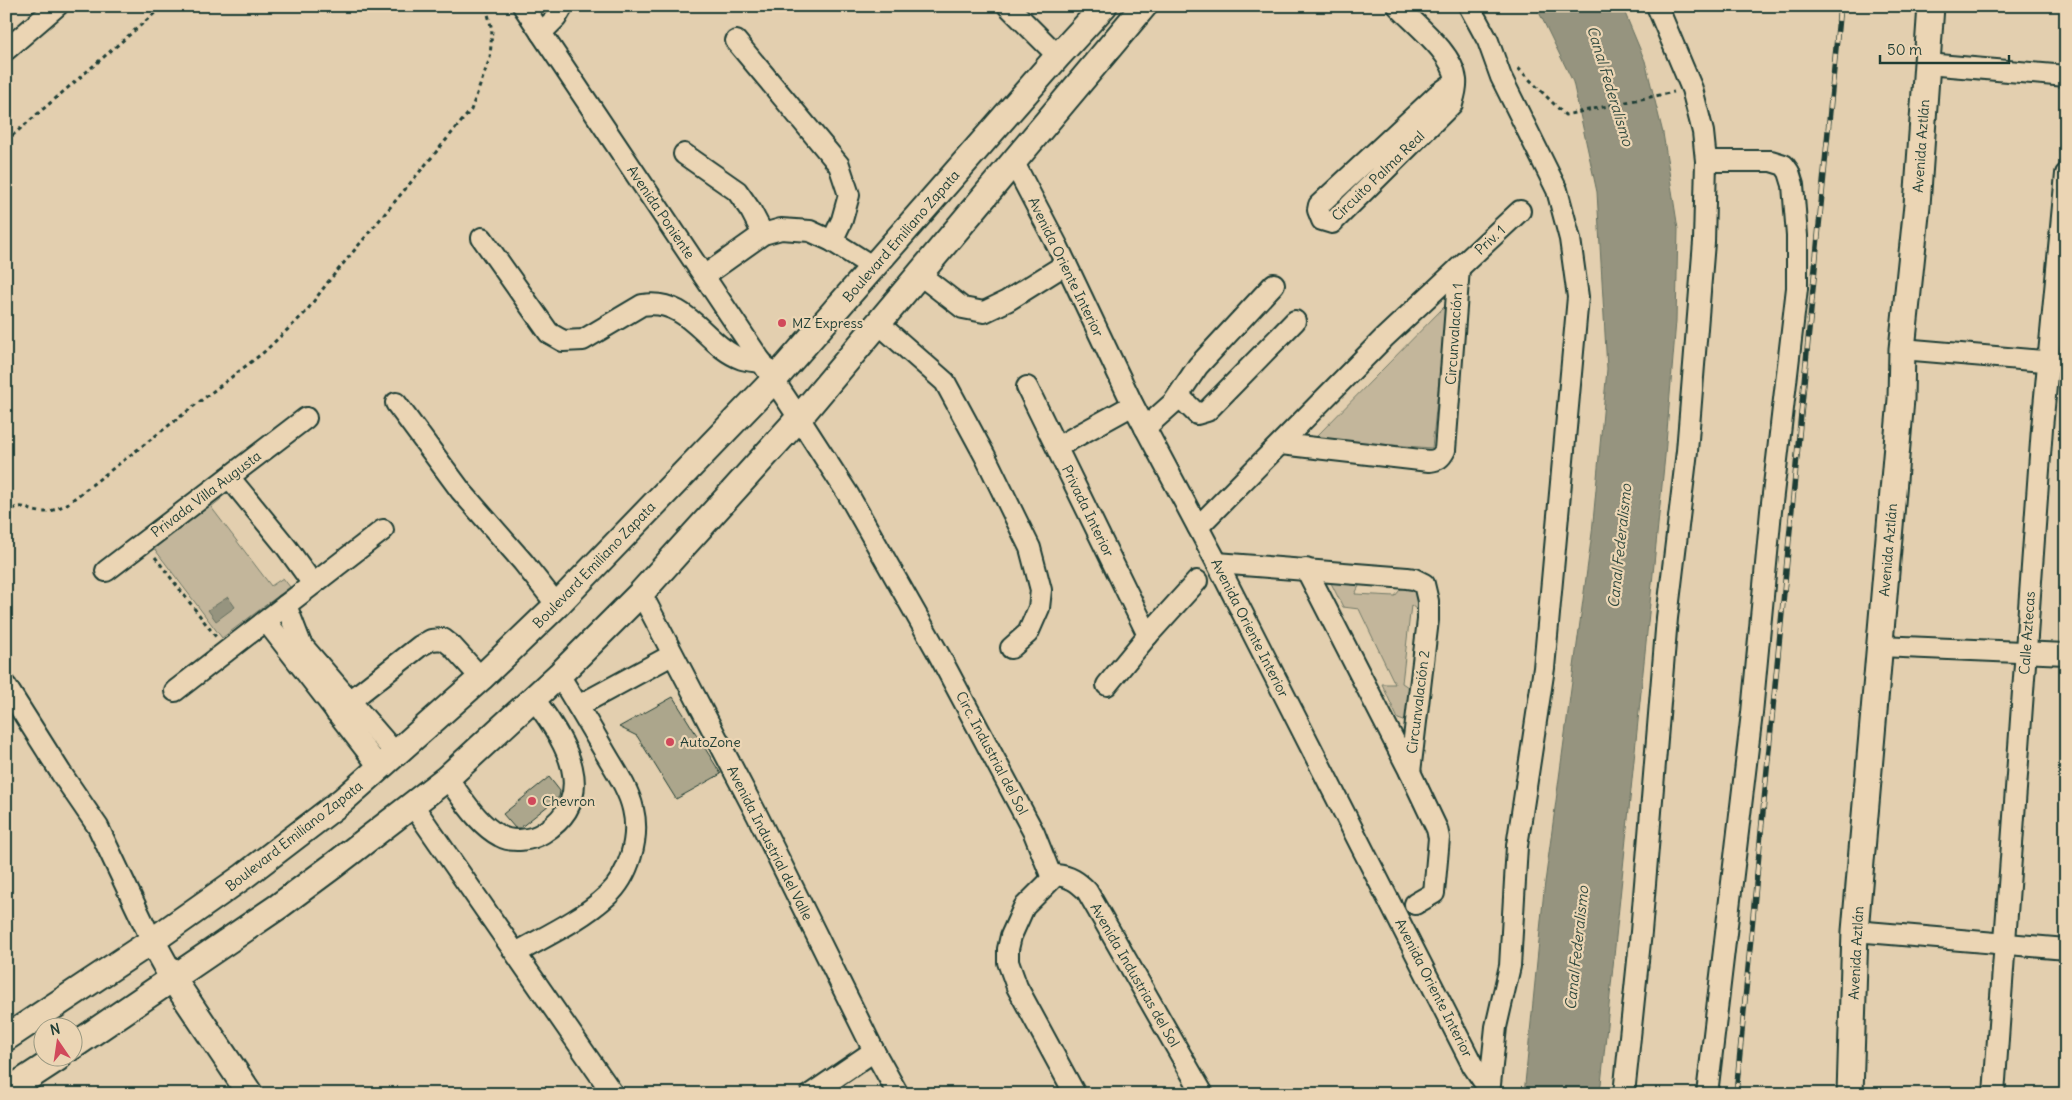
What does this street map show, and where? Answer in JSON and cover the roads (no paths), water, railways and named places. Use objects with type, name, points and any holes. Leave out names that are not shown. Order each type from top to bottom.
[{"type":"main road","name":"Boulevard Emiliano Zapata","points":[[6,1038],[152,941],[244,876],[342,801],[481,678],[557,605],[768,371],[873,267],[1104,6]]},
{"type":"main road","points":[[82,1040],[279,906],[447,778],[559,675],[641,592],[799,418],[1144,6]]},
{"type":"main road","name":"Avenida Aztlán","points":[[1850,1094],[1855,931],[1901,399],[1902,348],[1917,205],[1931,6]]},
{"type":"main road","points":[[152,941],[173,979],[250,1094]]},
{"type":"main road","points":[[6,1092],[43,1068]]},
{"type":"street","points":[[6,50],[57,6]]},
{"type":"street","name":"Avenida Poniente","points":[[523,6],[799,418]]},
{"type":"street","points":[[540,33],[556,18],[563,6]]},
{"type":"street","points":[[1008,6],[1058,56]]},
{"type":"street","points":[[1398,6],[1440,48],[1449,61],[1456,81]]},
{"type":"street","points":[[1470,6],[1505,85],[1557,190],[1570,239],[1578,297],[1544,668],[1517,846],[1510,966],[1496,1027],[1490,1092]]},
{"type":"street","points":[[1624,1094],[1641,932],[1667,618],[1696,348],[1704,242],[1706,161],[1704,132],[1692,89],[1657,6]]},
{"type":"street","points":[[736,41],[838,165],[849,195],[842,220],[832,241]]},
{"type":"street","points":[[1926,64],[2066,76]]},
{"type":"street","name":"Circuito Palma Real","points":[[1456,81],[1452,104],[1332,223],[1322,220],[1318,210],[1319,205],[1437,95],[1456,81]]},
{"type":"street","points":[[1380,149],[1395,162]]},
{"type":"street","points":[[684,154],[737,191],[751,210],[763,234]]},
{"type":"street","points":[[1706,161],[1771,161],[1784,165],[1789,172],[1793,184],[1797,236],[1796,297],[1771,511],[1749,741],[1707,1094]]},
{"type":"street","name":"Avenida Oriente Interior","points":[[1014,162],[1066,264],[1133,405],[1217,563],[1474,1066],[1490,1092]]},
{"type":"street","name":"Calle Aztecas","points":[[1994,1094],[2026,652],[2057,362],[2066,174]]},
{"type":"street","name":"Priv. 1","points":[[1459,268],[1520,211]]},
{"type":"street","points":[[704,276],[763,234],[781,229],[810,231],[832,241],[873,267]]},
{"type":"street","points":[[482,238],[549,333],[563,341],[583,340],[642,305],[654,303],[671,307],[695,321],[717,343],[742,359],[768,371]]},
{"type":"street","points":[[919,274],[963,308],[984,312],[1007,302],[1066,264]]},
{"type":"street","name":"Circunvalación 1","points":[[1281,444],[1429,461],[1437,460],[1442,456],[1459,268]]},
{"type":"street","name":"Circunvalación 1","points":[[1198,527],[1384,338],[1459,268]]},
{"type":"street","points":[[1145,428],[1179,396],[1198,366],[1274,284]]},
{"type":"street","points":[[1179,396],[1198,414],[1207,411],[1295,321]]},
{"type":"street","points":[[878,323],[945,382],[985,456],[1030,548],[1041,590],[1039,608],[1028,633],[1011,648]]},
{"type":"street","points":[[1902,348],[2057,362]]},
{"type":"street","name":"Privada Interior","points":[[1027,387],[1148,635]]},
{"type":"street","points":[[396,403],[461,491],[523,562],[557,605]]},
{"type":"street","points":[[1057,447],[1133,405]]},
{"type":"street","name":"Privada Villa Augusta","points":[[106,571],[306,418]]},
{"type":"street","name":"Circ. Industrial del Sol","points":[[799,418],[848,494],[938,653],[1034,833],[1052,878]]},
{"type":"street","points":[[229,477],[287,548],[313,584]]},
{"type":"street","points":[[175,691],[383,530]]},
{"type":"street","name":"Circunvalación 2","points":[[1217,563],[1414,579],[1424,584],[1427,590],[1428,620],[1410,772]]},
{"type":"street","name":"Circunvalación 2","points":[[1306,569],[1410,772]]},
{"type":"street","points":[[1107,685],[1197,580]]},
{"type":"street","name":"Avenida Industrial del Valle","points":[[641,592],[672,655],[757,815],[874,1051],[898,1094]]},
{"type":"street","points":[[286,605],[301,644],[343,707]]},
{"type":"street","points":[[266,621],[343,707],[388,761]]},
{"type":"street","points":[[343,707],[420,646],[436,639],[443,639],[452,646],[481,678]]},
{"type":"street","points":[[1880,646],[2066,654]]},
{"type":"street","points":[[578,706],[672,655]]},
{"type":"street","points":[[516,953],[591,909],[607,896],[618,884],[631,856],[635,826],[633,808],[616,772],[559,675]]},
{"type":"street","points":[[6,686],[98,828],[152,941]]},
{"type":"street","points":[[447,778],[486,828],[502,838],[525,839],[539,835],[557,823],[571,804],[574,783],[571,761],[553,724],[534,699]]},
{"type":"street","points":[[1410,772],[1437,829],[1439,838],[1434,893],[1415,904]]},
{"type":"street","points":[[412,804],[613,1094]]},
{"type":"street","name":"Avenida Industrias del Sol","points":[[1052,878],[1067,876],[1081,884],[1087,891],[1203,1094]]},
{"type":"street","points":[[1052,878],[1024,907],[1016,921],[1008,950],[1008,962],[1017,987],[1075,1094]]},
{"type":"street","points":[[1855,931],[2066,949]]},
{"type":"street","points":[[811,1094],[874,1051]]},
{"type":"water","name":"Canal Federalismo","points":[[1536,6],[1622,6],[1645,61],[1663,133],[1678,229],[1676,321],[1665,456],[1600,1094],[1524,1094],[1544,890],[1592,533],[1607,369],[1597,192],[1573,82]]},
{"type":"water","points":[[228,597],[235,607],[216,621],[208,610]]},
{"type":"railway","points":[[1736,1094],[1840,6]]},
{"type":"place","name":"MZ Express","points":[[782,323]]},
{"type":"place","name":"AutoZone","points":[[670,742]]},
{"type":"place","name":"Chevron","points":[[532,801]]}]
